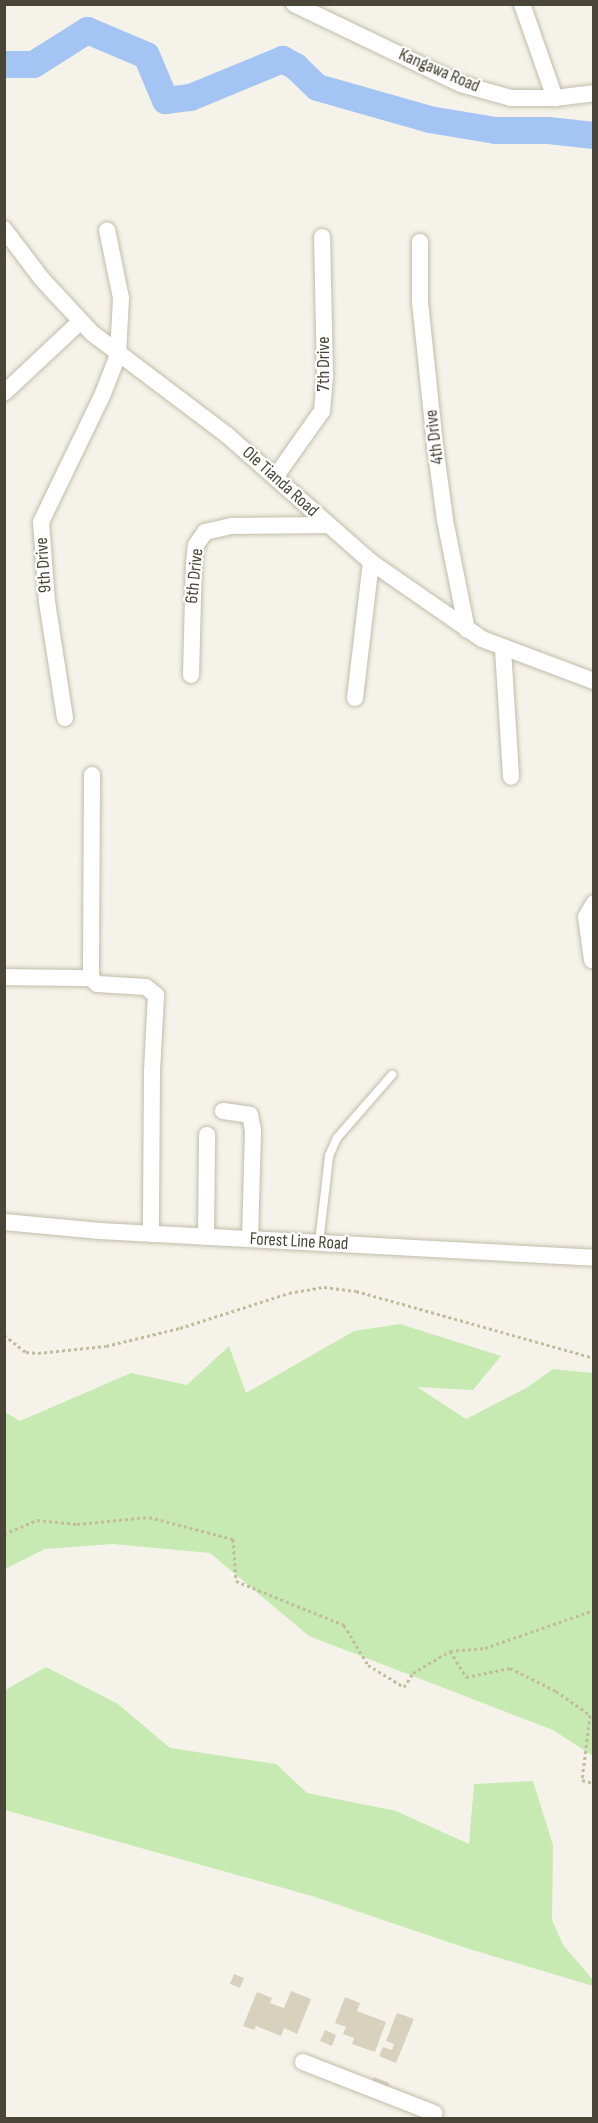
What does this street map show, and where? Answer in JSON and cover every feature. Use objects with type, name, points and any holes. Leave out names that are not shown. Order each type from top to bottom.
[{"type":"street","name":"Kangawa Road","points":[[294,4],[310,8],[461,84],[511,98],[555,98],[594,93]]},
{"type":"street","points":[[522,4],[555,98]]},
{"type":"street","name":"Ole Tianda Road","points":[[4,229],[41,278],[81,322],[118,355],[227,435],[371,562],[467,630],[503,649],[594,681]]},
{"type":"street","name":"9th Drive","points":[[65,718],[47,602],[41,522],[102,396],[118,355],[121,298],[107,230]]},
{"type":"street","name":"7th Drive","points":[[276,476],[322,411],[325,377],[322,237]]},
{"type":"street","name":"4th Drive","points":[[420,242],[420,302],[435,445],[445,520],[467,630]]},
{"type":"street","points":[[4,393],[81,322]]},
{"type":"street","name":"6th Drive","points":[[191,675],[194,563],[196,545],[205,532],[232,526],[328,525]]},
{"type":"street","points":[[355,698],[371,562]]},
{"type":"street","points":[[503,649],[511,777]]},
{"type":"street","points":[[91,978],[93,775]]},
{"type":"street","points":[[592,960],[586,917],[594,903]]},
{"type":"street","points":[[4,977],[91,978],[98,984],[146,987],[156,995],[152,1072],[151,1234]]},
{"type":"street","points":[[222,1111],[250,1115],[253,1131],[250,1239]]},
{"type":"street","points":[[206,1237],[207,1135]]},
{"type":"street","name":"Forest Line Road","points":[[4,1222],[151,1234],[594,1258]]},
{"type":"street","points":[[303,2062],[437,2117]]},
{"type":"lane","points":[[319,1243],[328,1156],[337,1138],[392,1075]]},
{"type":"path","points":[[4,1335],[26,1352],[38,1353],[106,1346],[180,1328],[289,1293],[324,1287],[356,1291],[594,1358]]},
{"type":"path","points":[[4,1534],[36,1520],[77,1524],[149,1517],[233,1539],[236,1581],[344,1625],[368,1665],[404,1687],[413,1673],[450,1651],[485,1648],[594,1610]]},
{"type":"path","points":[[450,1651],[466,1677],[510,1668],[556,1691],[590,1715],[582,1780],[594,1783]]},
{"type":"green space","points":[[400,1324],[501,1356],[473,1390],[417,1387],[466,1419],[528,1387],[553,1369],[593,1373],[593,1756],[553,1730],[309,1636],[210,1553],[113,1544],[45,1549],[5,1569],[5,1412],[20,1421],[131,1373],[187,1385],[229,1346],[246,1393],[354,1331]]},
{"type":"green space","points":[[46,1667],[118,1704],[170,1748],[276,1764],[307,1793],[396,1811],[469,1844],[474,1784],[533,1781],[553,1845],[552,1920],[563,1945],[593,1980],[593,1986],[466,1948],[312,1896],[5,1810],[5,1690]]},
{"type":"building","points":[[234,1974],[244,1978],[240,1988],[230,1984]]},
{"type":"building","points":[[291,1991],[311,1999],[297,2034],[284,2028],[281,2036],[256,2026],[254,2030],[243,2026],[257,1992],[272,1998],[270,2003],[284,2008]]},
{"type":"building","points":[[345,1997],[360,2003],[357,2011],[386,2022],[375,2052],[352,2044],[354,2038],[343,2034],[346,2027],[335,2023]]},
{"type":"building","points":[[397,2013],[414,2019],[396,2063],[379,2056],[383,2047],[392,2050],[394,2044],[386,2041]]},
{"type":"building","points":[[325,2030],[336,2035],[332,2046],[320,2041]]},
{"type":"building","points":[[374,2077],[389,2083],[386,2090],[371,2084]]},
{"type":"waterway","points":[[4,64],[33,64],[87,30],[146,55],[165,100],[190,97],[282,59],[295,66],[317,87],[429,119],[495,130],[548,130],[594,135]]}]
